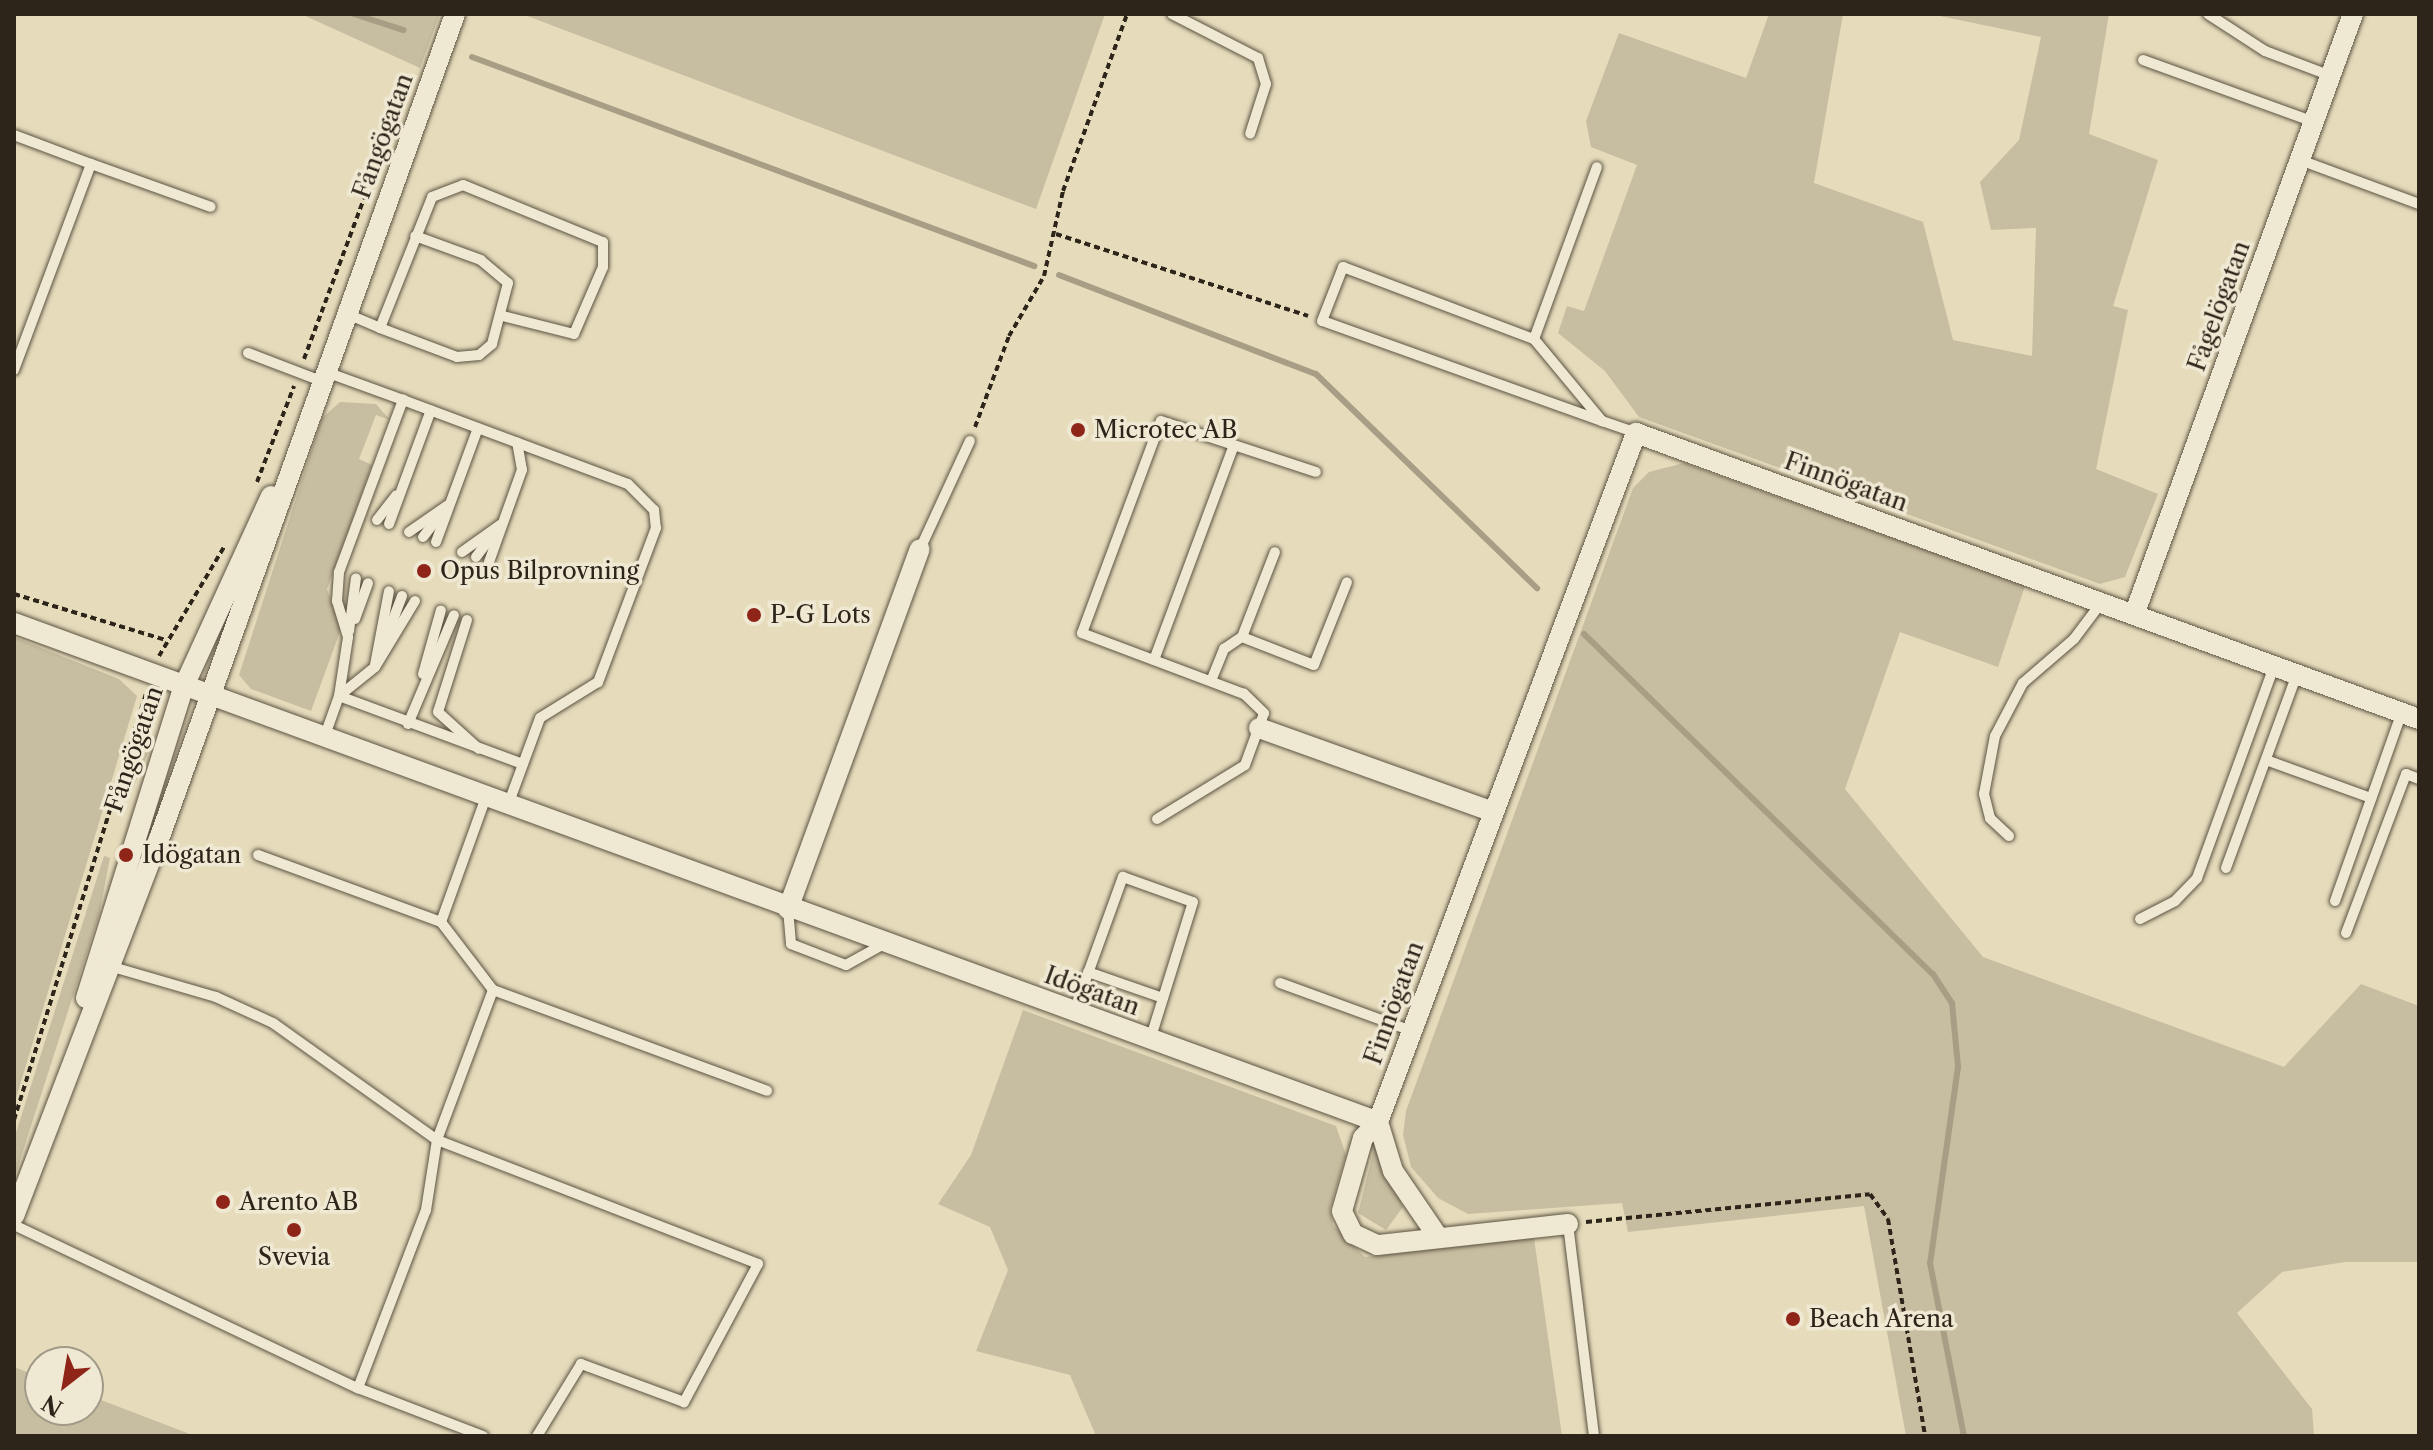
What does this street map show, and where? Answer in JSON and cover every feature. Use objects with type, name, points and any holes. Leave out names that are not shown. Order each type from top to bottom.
[{"type":"street","name":"Fångögatan","points":[[103,964],[211,696],[293,456],[455,14]]},
{"type":"street","name":"Fågelögatan","points":[[2134,615],[2353,14]]},
{"type":"street","name":"Finnögatan","points":[[1568,1224],[1377,1245],[1346,1224],[1352,1171],[1378,1122],[1636,433],[2410,716]]},
{"type":"street","name":"Fångögatan","points":[[14,1216],[103,964],[184,686],[293,456]]},
{"type":"street","points":[[788,909],[920,549]]},
{"type":"street","name":"Idögatan","points":[[14,623],[788,909],[1378,1122]]},
{"type":"street","points":[[1259,728],[1493,812]]},
{"type":"street","points":[[1378,1122],[1393,1171],[1438,1237]]},
{"type":"lane","points":[[1172,14],[1258,58],[1266,84],[1250,134]]},
{"type":"lane","points":[[2208,14],[2265,51],[2331,76]]},
{"type":"lane","points":[[2143,60],[2314,122]]},
{"type":"lane","points":[[14,135],[211,207]]},
{"type":"lane","points":[[2300,160],[2419,204]]},
{"type":"lane","points":[[14,370],[91,164]]},
{"type":"lane","points":[[1534,339],[1597,167]]},
{"type":"lane","points":[[380,328],[432,197],[463,185],[603,242],[603,267],[574,334],[563,337],[503,316]]},
{"type":"lane","points":[[345,313],[457,357],[479,355],[503,316],[510,297],[498,272],[415,236]]},
{"type":"lane","points":[[1602,421],[1534,339],[1343,267],[1322,321],[1602,421],[1636,433]]},
{"type":"lane","points":[[248,353],[403,400],[628,484],[654,510],[656,528],[598,682],[540,718],[508,805]]},
{"type":"lane","points":[[348,637],[337,601],[339,572],[403,400]]},
{"type":"lane","points":[[389,524],[431,410]]},
{"type":"lane","points":[[1157,819],[1245,765],[1264,713],[1244,694],[1082,633],[1161,421],[1233,448],[1249,446],[1316,472]]},
{"type":"lane","points":[[436,542],[478,428]]},
{"type":"lane","points":[[920,549],[970,441]]},
{"type":"lane","points":[[489,562],[522,470],[517,442]]},
{"type":"lane","points":[[1154,660],[1233,448]]},
{"type":"lane","points":[[377,520],[403,488]]},
{"type":"lane","points":[[409,532],[449,504]]},
{"type":"lane","points":[[423,537],[449,504]]},
{"type":"lane","points":[[462,552],[502,524]]},
{"type":"lane","points":[[476,557],[502,524]]},
{"type":"lane","points":[[1211,681],[1224,649],[1242,637],[1275,552]]},
{"type":"lane","points":[[324,738],[339,696],[356,578]]},
{"type":"lane","points":[[1242,637],[1314,665],[1347,582]]},
{"type":"lane","points":[[348,637],[368,583]]},
{"type":"lane","points":[[375,667],[389,591]]},
{"type":"lane","points":[[375,667],[402,596]]},
{"type":"lane","points":[[339,696],[375,667],[415,601]]},
{"type":"lane","points":[[2009,836],[1990,818],[1984,794],[1995,736],[2023,683],[2074,639],[2101,603]]},
{"type":"lane","points":[[420,692],[441,610]]},
{"type":"lane","points":[[408,724],[454,615]]},
{"type":"lane","points":[[467,620],[438,712],[480,751]]},
{"type":"lane","points":[[2140,919],[2175,901],[2197,878],[2274,666]]},
{"type":"lane","points":[[2226,868],[2297,674]]},
{"type":"lane","points":[[339,696],[480,751],[523,764]]},
{"type":"lane","points":[[2335,901],[2371,798],[2410,716]]},
{"type":"lane","points":[[2266,760],[2371,798]]},
{"type":"lane","points":[[2346,933],[2406,774],[2419,779]]},
{"type":"lane","points":[[441,922],[486,797]]},
{"type":"lane","points":[[258,855],[441,922],[493,990],[767,1091]]},
{"type":"lane","points":[[1074,1012],[1123,877],[1193,902],[1150,1040]]},
{"type":"lane","points":[[788,909],[791,944],[846,965],[884,944]]},
{"type":"lane","points":[[103,964],[216,997],[273,1023],[437,1140],[758,1264],[684,1402],[581,1364],[537,1436]]},
{"type":"lane","points":[[1088,972],[1163,998]]},
{"type":"lane","points":[[1280,983],[1412,1031]]},
{"type":"lane","points":[[358,1388],[426,1210],[437,1140],[493,990]]},
{"type":"lane","points":[[1568,1224],[1594,1436]]},
{"type":"lane","points":[[14,1225],[358,1388],[483,1436]]},
{"type":"path","points":[[970,441],[1056,234],[1063,191],[1127,14]]},
{"type":"path","points":[[1056,234],[1322,321]]},
{"type":"path","points":[[14,594],[165,640]]},
{"type":"path","points":[[1568,1224],[1870,1194],[1888,1219],[1925,1436]]},
{"type":"shaded area","points":[[301,14],[440,14],[420,68]]},
{"type":"shaded area","points":[[522,14],[1105,14],[1036,209]]},
{"type":"shaded area","points":[[1769,14],[1843,14],[1814,183],[1923,222],[1953,340],[2032,356],[2036,228],[1991,230],[1980,182],[2019,140],[2041,37],[1930,14],[2109,14],[2089,134],[2158,160],[2113,306],[2128,310],[2096,469],[2158,494],[2125,577],[2100,584],[1639,417],[1605,371],[1558,333],[1567,306],[1584,311],[1637,165],[1591,147],[1586,121],[1619,33],[1746,78]]},
{"type":"shaded area","points":[[340,402],[376,404],[390,420],[376,415],[359,459],[372,465],[327,589],[341,629],[311,711],[251,689],[239,675],[322,418]]},
{"type":"shaded area","points":[[1684,463],[2025,586],[1998,667],[1900,632],[1845,789],[1983,957],[2284,1067],[2361,984],[2419,1006],[2419,1262],[2345,1262],[2282,1272],[2237,1313],[2312,1409],[2314,1436],[1906,1436],[1864,1206],[1628,1232],[1622,1203],[1468,1214],[1438,1198],[1411,1167],[1403,1135],[1406,1111],[1633,488],[1649,472]]},
{"type":"shaded area","points":[[14,637],[119,679],[137,696],[14,1105]]},
{"type":"shaded area","points":[[148,707],[149,751],[128,799],[123,797]]},
{"type":"shaded area","points":[[104,856],[110,858],[99,915],[14,1179],[14,1139]]},
{"type":"shaded area","points":[[1023,1010],[1336,1126],[1346,1155],[1330,1209],[1333,1225],[1365,1257],[1534,1238],[1562,1436],[1096,1436],[1070,1375],[976,1351],[1008,1270],[990,1227],[938,1204],[971,1155]]},
{"type":"shaded area","points":[[1375,1145],[1403,1207],[1386,1230],[1358,1213]]},
{"type":"shaded area","points":[[14,1367],[24,1371],[24,1426],[104,1426],[104,1401],[195,1436],[14,1436]]},
{"type":"waterway","points":[[354,14],[403,30]]},
{"type":"waterway","points":[[472,57],[1034,266]]},
{"type":"waterway","points":[[1059,275],[1316,374],[1537,588]]},
{"type":"waterway","points":[[1584,634],[1933,974],[1952,1003],[1958,1067],[1930,1263],[1964,1436]]},
{"type":"place","name":"Microtec AB","points":[[1078,430]]},
{"type":"place","name":"Opus Bilprovning","points":[[424,571]]},
{"type":"place","name":"P-G Lots","points":[[754,615]]},
{"type":"place","name":"Idögatan","points":[[126,855]]},
{"type":"place","name":"Arento AB","points":[[223,1202]]},
{"type":"place","name":"Svevia","points":[[294,1230]]},
{"type":"place","name":"Beach Arena","points":[[1793,1319]]}]
